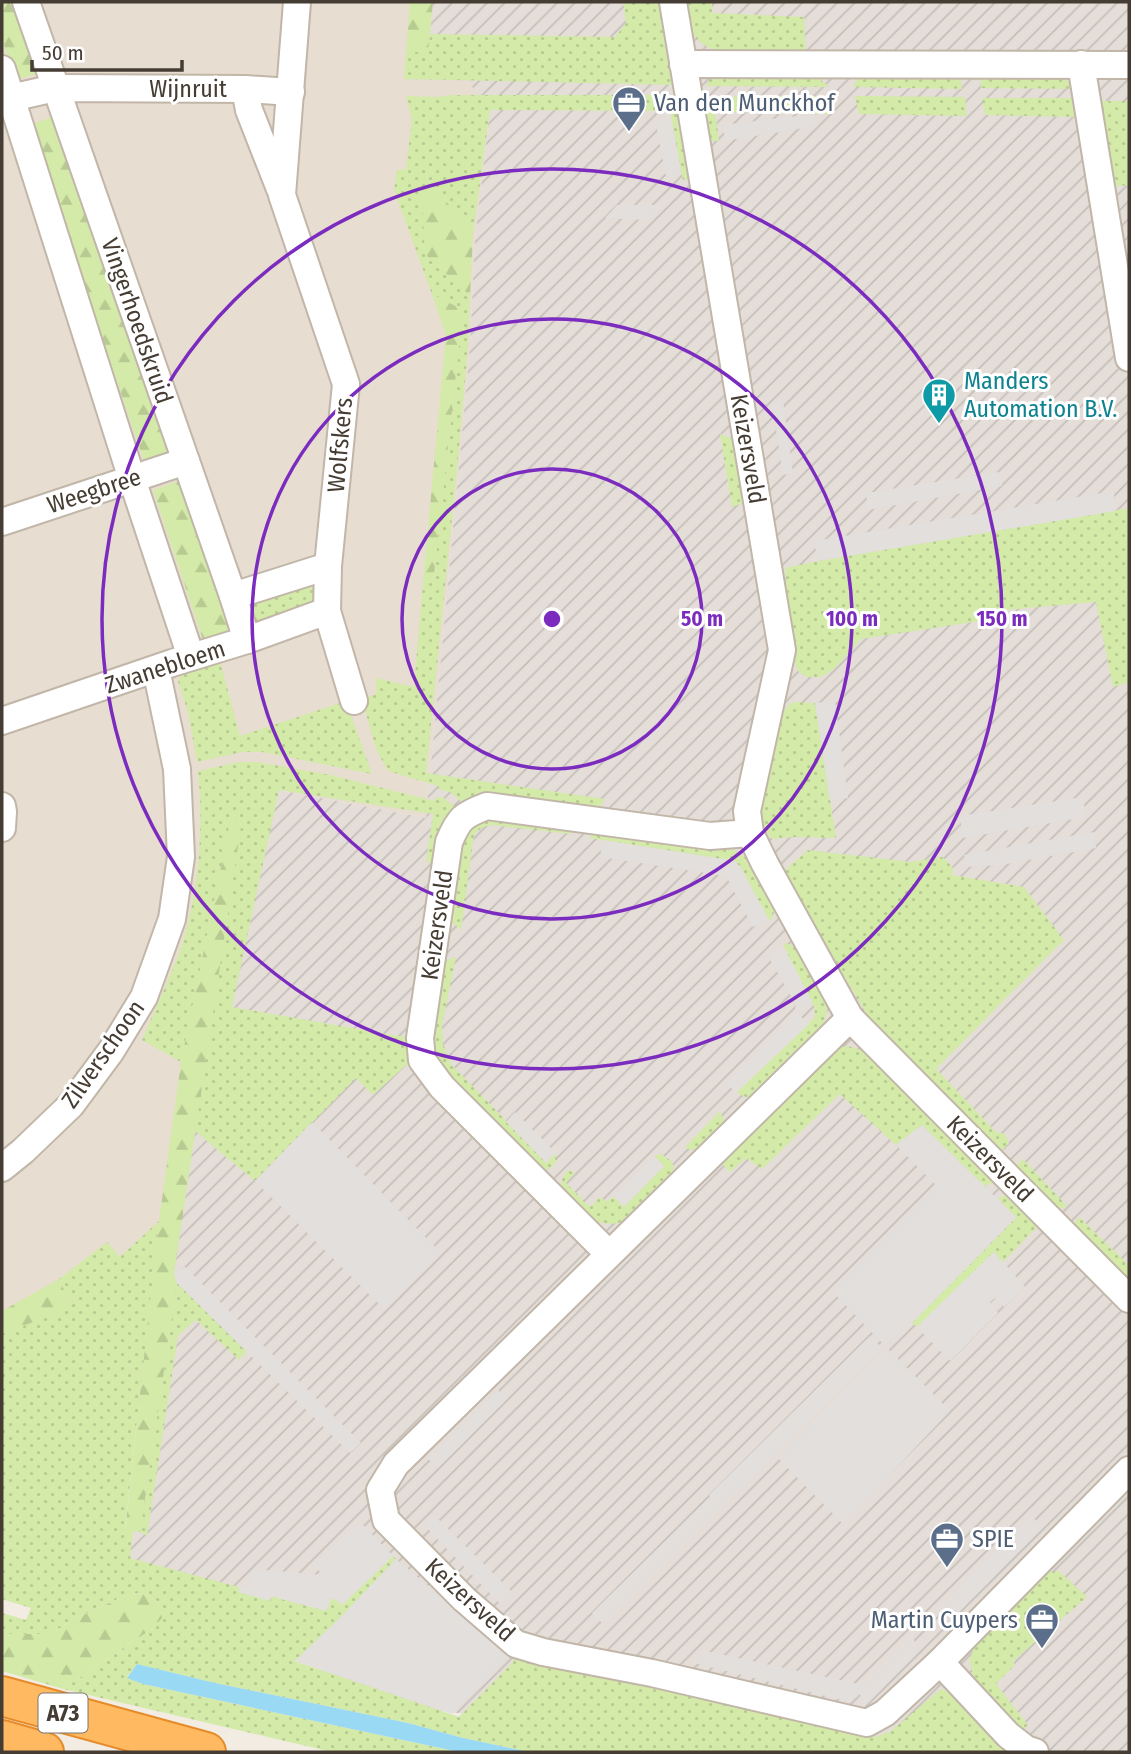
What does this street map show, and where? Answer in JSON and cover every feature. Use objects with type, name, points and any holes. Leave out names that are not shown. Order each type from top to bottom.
[{"type":"highway","name":"A73","points":[[2,1696],[206,1752]]},
{"type":"highway","name":"A73","points":[[2,1740],[44,1752]]},
{"type":"street","name":"Vingerhoedskruid","points":[[26,2],[247,640]]},
{"type":"street","name":"Wolfskers","points":[[282,195],[297,2]]},
{"type":"street","name":"Keizersveld","points":[[673,2],[782,650],[747,811],[750,833],[850,1018],[1129,1299]]},
{"type":"street","points":[[683,64],[1129,65]]},
{"type":"street","points":[[1081,64],[1129,358]]},
{"type":"street","name":"Vingerhoedskruid","points":[[2,69],[6,99],[191,657]]},
{"type":"street","name":"Wijnruit","points":[[6,99],[55,88],[245,89],[291,92]]},
{"type":"street","name":"Wolfskers","points":[[245,89],[249,110],[282,195],[345,384],[328,566],[327,611],[354,701]]},
{"type":"street","name":"Weegbree","points":[[2,522],[186,461]]},
{"type":"street","points":[[233,596],[328,566]]},
{"type":"street","name":"Zwanebloem","points":[[2,721],[327,611]]},
{"type":"street","name":"Zilverschoon","points":[[2,1168],[71,1105],[111,1051],[144,997],[172,919],[181,858],[177,769],[156,669]]},
{"type":"street","points":[[2,806],[2,828]]},
{"type":"street","name":"Keizersveld","points":[[609,1254],[442,1087],[422,1060],[420,1038],[449,842],[456,824],[469,813],[487,806],[710,836],[750,833]]},
{"type":"street","name":"Keizersveld","points":[[850,1018],[396,1464],[380,1490],[386,1520],[464,1599],[516,1644],[867,1723],[885,1713],[940,1662],[1129,1470]]},
{"type":"street","points":[[940,1662],[1008,1735],[1026,1749],[1035,1752]]},
{"type":"shaded area","points":[[2,2],[433,2],[490,108],[475,239],[470,347],[426,818],[279,790],[145,1297],[2,1329]]},
{"type":"shaded area","points":[[433,2],[1129,2],[1129,1752],[729,1752],[386,1703],[129,1567],[145,1297],[235,971],[279,790],[426,818],[470,347],[475,239],[490,108],[430,37]]},
{"type":"shaded area","points":[[670,111],[681,172],[667,182],[656,124]]},
{"type":"shaded area","points":[[815,114],[816,126],[725,141],[723,125]]},
{"type":"shaded area","points":[[617,205],[664,205],[648,220],[605,218]]},
{"type":"shaded area","points":[[783,401],[793,473],[783,475],[772,403]]},
{"type":"shaded area","points":[[999,472],[1002,486],[868,510],[866,493]]},
{"type":"shaded area","points":[[1114,491],[1115,511],[818,561],[814,541]]},
{"type":"shaded area","points":[[835,701],[848,798],[830,801],[815,703]]},
{"type":"shaded area","points":[[1083,797],[1086,817],[963,838],[960,816]]},
{"type":"shaded area","points":[[1094,832],[1096,848],[1001,865],[967,867],[964,855]]},
{"type":"shaded area","points":[[603,840],[735,861],[769,920],[753,927],[726,876],[600,857]]},
{"type":"shaded area","points":[[784,947],[812,1001],[796,1012],[809,1024],[736,1093],[726,1083],[793,1016],[796,1005],[768,956]]},
{"type":"shaded area","points":[[515,1112],[556,1153],[546,1163],[506,1122]]},
{"type":"shaded area","points":[[312,1122],[441,1253],[384,1309],[255,1181]]},
{"type":"shaded area","points":[[922,1125],[1016,1217],[912,1323],[885,1346],[833,1292],[937,1186],[896,1145]]},
{"type":"shaded area","points":[[654,1156],[664,1166],[624,1207],[614,1197]]},
{"type":"shaded area","points":[[994,1252],[1025,1287],[1004,1307],[995,1298],[990,1302],[998,1313],[950,1361],[917,1327]]},
{"type":"shaded area","points":[[185,1267],[361,1443],[350,1453],[177,1283],[174,1274]]},
{"type":"shaded area","points":[[870,1336],[882,1348],[602,1623],[592,1613],[709,1498],[713,1500],[709,1495]]},
{"type":"shaded area","points":[[886,1347],[950,1411],[843,1524],[778,1458]]},
{"type":"shaded area","points":[[498,1390],[507,1399],[438,1468],[428,1459]]},
{"type":"shaded area","points":[[434,1515],[513,1593],[500,1604],[424,1525]]},
{"type":"shaded area","points":[[1031,1516],[1043,1527],[953,1618],[942,1607]]},
{"type":"shaded area","points":[[360,1522],[393,1556],[342,1605],[331,1599],[326,1611],[271,1596],[270,1601],[239,1592],[239,1587],[250,1586],[253,1569],[324,1575],[312,1565]]},
{"type":"shaded area","points":[[396,1559],[510,1654],[452,1714],[295,1661]]},
{"type":"shaded area","points":[[913,1636],[917,1653],[864,1707],[860,1694],[850,1702],[694,1663],[705,1651],[864,1685]]},
{"type":"green space","points":[[2,2],[14,2],[40,73],[15,80],[2,38]]},
{"type":"green space","points":[[410,2],[433,2],[428,52],[406,52]]},
{"type":"green space","points":[[623,2],[662,2],[678,85],[404,79],[406,52],[428,52],[430,34],[615,37],[626,23]]},
{"type":"green space","points":[[685,2],[712,2],[712,13],[804,17],[806,56],[748,56],[706,46],[694,34]]},
{"type":"green space","points":[[813,73],[829,87],[707,86],[712,76]]},
{"type":"green space","points":[[860,73],[953,73],[961,80],[962,89],[853,87]]},
{"type":"green space","points":[[980,74],[1060,74],[1076,89],[981,88]]},
{"type":"green space","points":[[678,95],[693,179],[683,180],[670,111],[490,110],[473,234],[436,189],[425,254],[470,296],[458,459],[426,773],[605,799],[597,811],[465,805],[450,792],[438,789],[438,786],[388,771],[376,749],[362,699],[376,694],[376,678],[414,687],[423,582],[433,582],[463,311],[432,294],[394,190],[397,170],[406,169],[412,119],[406,96]]},
{"type":"green space","points":[[831,96],[833,114],[715,112],[719,141],[708,141],[702,97]]},
{"type":"green space","points":[[855,96],[965,97],[967,116],[859,114]]},
{"type":"green space","points":[[982,98],[1076,98],[1079,117],[985,115]]},
{"type":"green space","points":[[1095,101],[1129,101],[1129,186],[1110,185]]},
{"type":"green space","points":[[55,116],[171,451],[144,461],[30,125]]},
{"type":"green space","points":[[421,186],[436,189],[473,234],[470,296],[425,254]]},
{"type":"green space","points":[[432,294],[463,310],[433,583],[423,582],[446,335]]},
{"type":"green space","points":[[720,434],[736,440],[746,502],[732,507]]},
{"type":"green space","points":[[181,480],[231,630],[203,640],[153,490]]},
{"type":"green space","points":[[1129,508],[1129,682],[1113,687],[1096,602],[1005,610],[1006,617],[861,639],[834,669],[821,677],[806,677],[798,671],[793,657],[785,568]]},
{"type":"green space","points":[[310,583],[315,598],[312,604],[258,624],[251,621],[246,603]]},
{"type":"green space","points":[[218,654],[240,736],[346,701],[372,774],[262,752],[242,752],[197,762],[188,712],[178,681],[181,674],[203,668]]},
{"type":"green space","points":[[792,702],[815,703],[836,838],[772,839],[760,823],[780,715]]},
{"type":"green space","points":[[239,762],[257,762],[331,775],[435,801],[435,797],[444,798],[459,810],[438,864],[426,862],[433,814],[279,790],[232,1007],[413,1037],[418,1062],[405,1066],[373,1095],[356,1078],[255,1181],[195,1131],[210,1027],[231,818],[181,1062],[142,1040],[178,956],[191,911],[200,841],[198,771]]},
{"type":"green space","points":[[231,818],[241,826],[174,1274],[177,1283],[140,1532],[125,1531],[159,1221],[181,1062]]},
{"type":"green space","points":[[479,818],[566,824],[571,834],[491,825],[478,831],[474,835],[461,930],[448,918],[462,835]]},
{"type":"green space","points":[[597,829],[735,850],[755,867],[764,881],[776,905],[772,919],[769,920],[735,861],[589,838]]},
{"type":"green space","points":[[808,850],[910,862],[943,857],[953,868],[952,875],[1024,887],[1064,940],[936,1069],[996,1132],[1005,1134],[1009,1143],[1002,1151],[996,1148],[868,1016],[794,893],[785,870]]},
{"type":"green space","points":[[785,943],[798,947],[826,1001],[826,1014],[821,1029],[751,1099],[736,1093],[814,1018],[815,1009],[784,947]]},
{"type":"green space","points":[[456,957],[442,1025],[443,1044],[451,1064],[546,1162],[556,1153],[557,1160],[551,1168],[542,1171],[440,1069],[433,1051],[431,1035],[440,962]]},
{"type":"green space","points":[[848,1046],[864,1051],[996,1182],[984,1186],[922,1125],[896,1145],[840,1094],[762,1169],[746,1158],[730,1172],[722,1164],[835,1048]]},
{"type":"green space","points":[[720,1111],[726,1124],[696,1151],[686,1148],[685,1147]]},
{"type":"green space","points":[[661,1154],[671,1161],[674,1167],[671,1178],[626,1221],[597,1221],[582,1212],[561,1190],[562,1179],[568,1170],[575,1173],[566,1183],[590,1207],[600,1197],[606,1201],[614,1197],[624,1206],[664,1166],[654,1156]]},
{"type":"green space","points":[[1023,1159],[1067,1206],[1057,1211],[1016,1166]]},
{"type":"green space","points":[[1008,1194],[1038,1226],[1003,1262],[993,1253],[917,1327],[912,1323],[1016,1218],[998,1198]]},
{"type":"green space","points":[[1079,1217],[1129,1265],[1129,1284],[1072,1227]]},
{"type":"green space","points":[[159,1221],[125,1530],[133,1531],[130,1558],[239,1587],[239,1592],[270,1600],[270,1596],[326,1611],[331,1599],[342,1605],[393,1556],[396,1559],[295,1661],[459,1717],[513,1662],[517,1652],[858,1735],[876,1737],[891,1731],[941,1689],[958,1696],[1020,1752],[529,1752],[137,1664],[127,1677],[143,1684],[459,1752],[332,1752],[63,1689],[153,1628],[161,1618],[157,1601],[143,1593],[129,1594],[74,1619],[51,1634],[2,1632],[2,1613],[26,1620],[31,1608],[2,1599],[2,1334],[72,1306],[59,1279],[107,1242],[120,1257]]},
{"type":"green space","points":[[59,1279],[72,1307],[2,1334],[2,1311]]},
{"type":"green space","points":[[177,1283],[247,1352],[239,1360],[196,1320],[178,1336],[147,1536],[140,1532]]},
{"type":"green space","points":[[1059,1571],[1087,1597],[1013,1661],[1015,1665],[996,1684],[1028,1725],[1020,1732],[974,1680],[969,1659],[982,1636],[1049,1572]]},
{"type":"green space","points":[[143,1593],[157,1601],[162,1618],[153,1628],[63,1689],[2,1671],[2,1632],[51,1634],[74,1619],[129,1594]]},
{"type":"water","points":[[137,1664],[529,1752],[459,1752],[143,1684],[127,1678]]},
{"type":"place","name":"Van den Munckhof","points":[[629,133]]},
{"type":"place","name":"Manders Automation B.V.","points":[[939,425]]},
{"type":"place","name":"SPIE","points":[[947,1569]]},
{"type":"place","name":"Martin Cuypers","points":[[1042,1650]]}]
